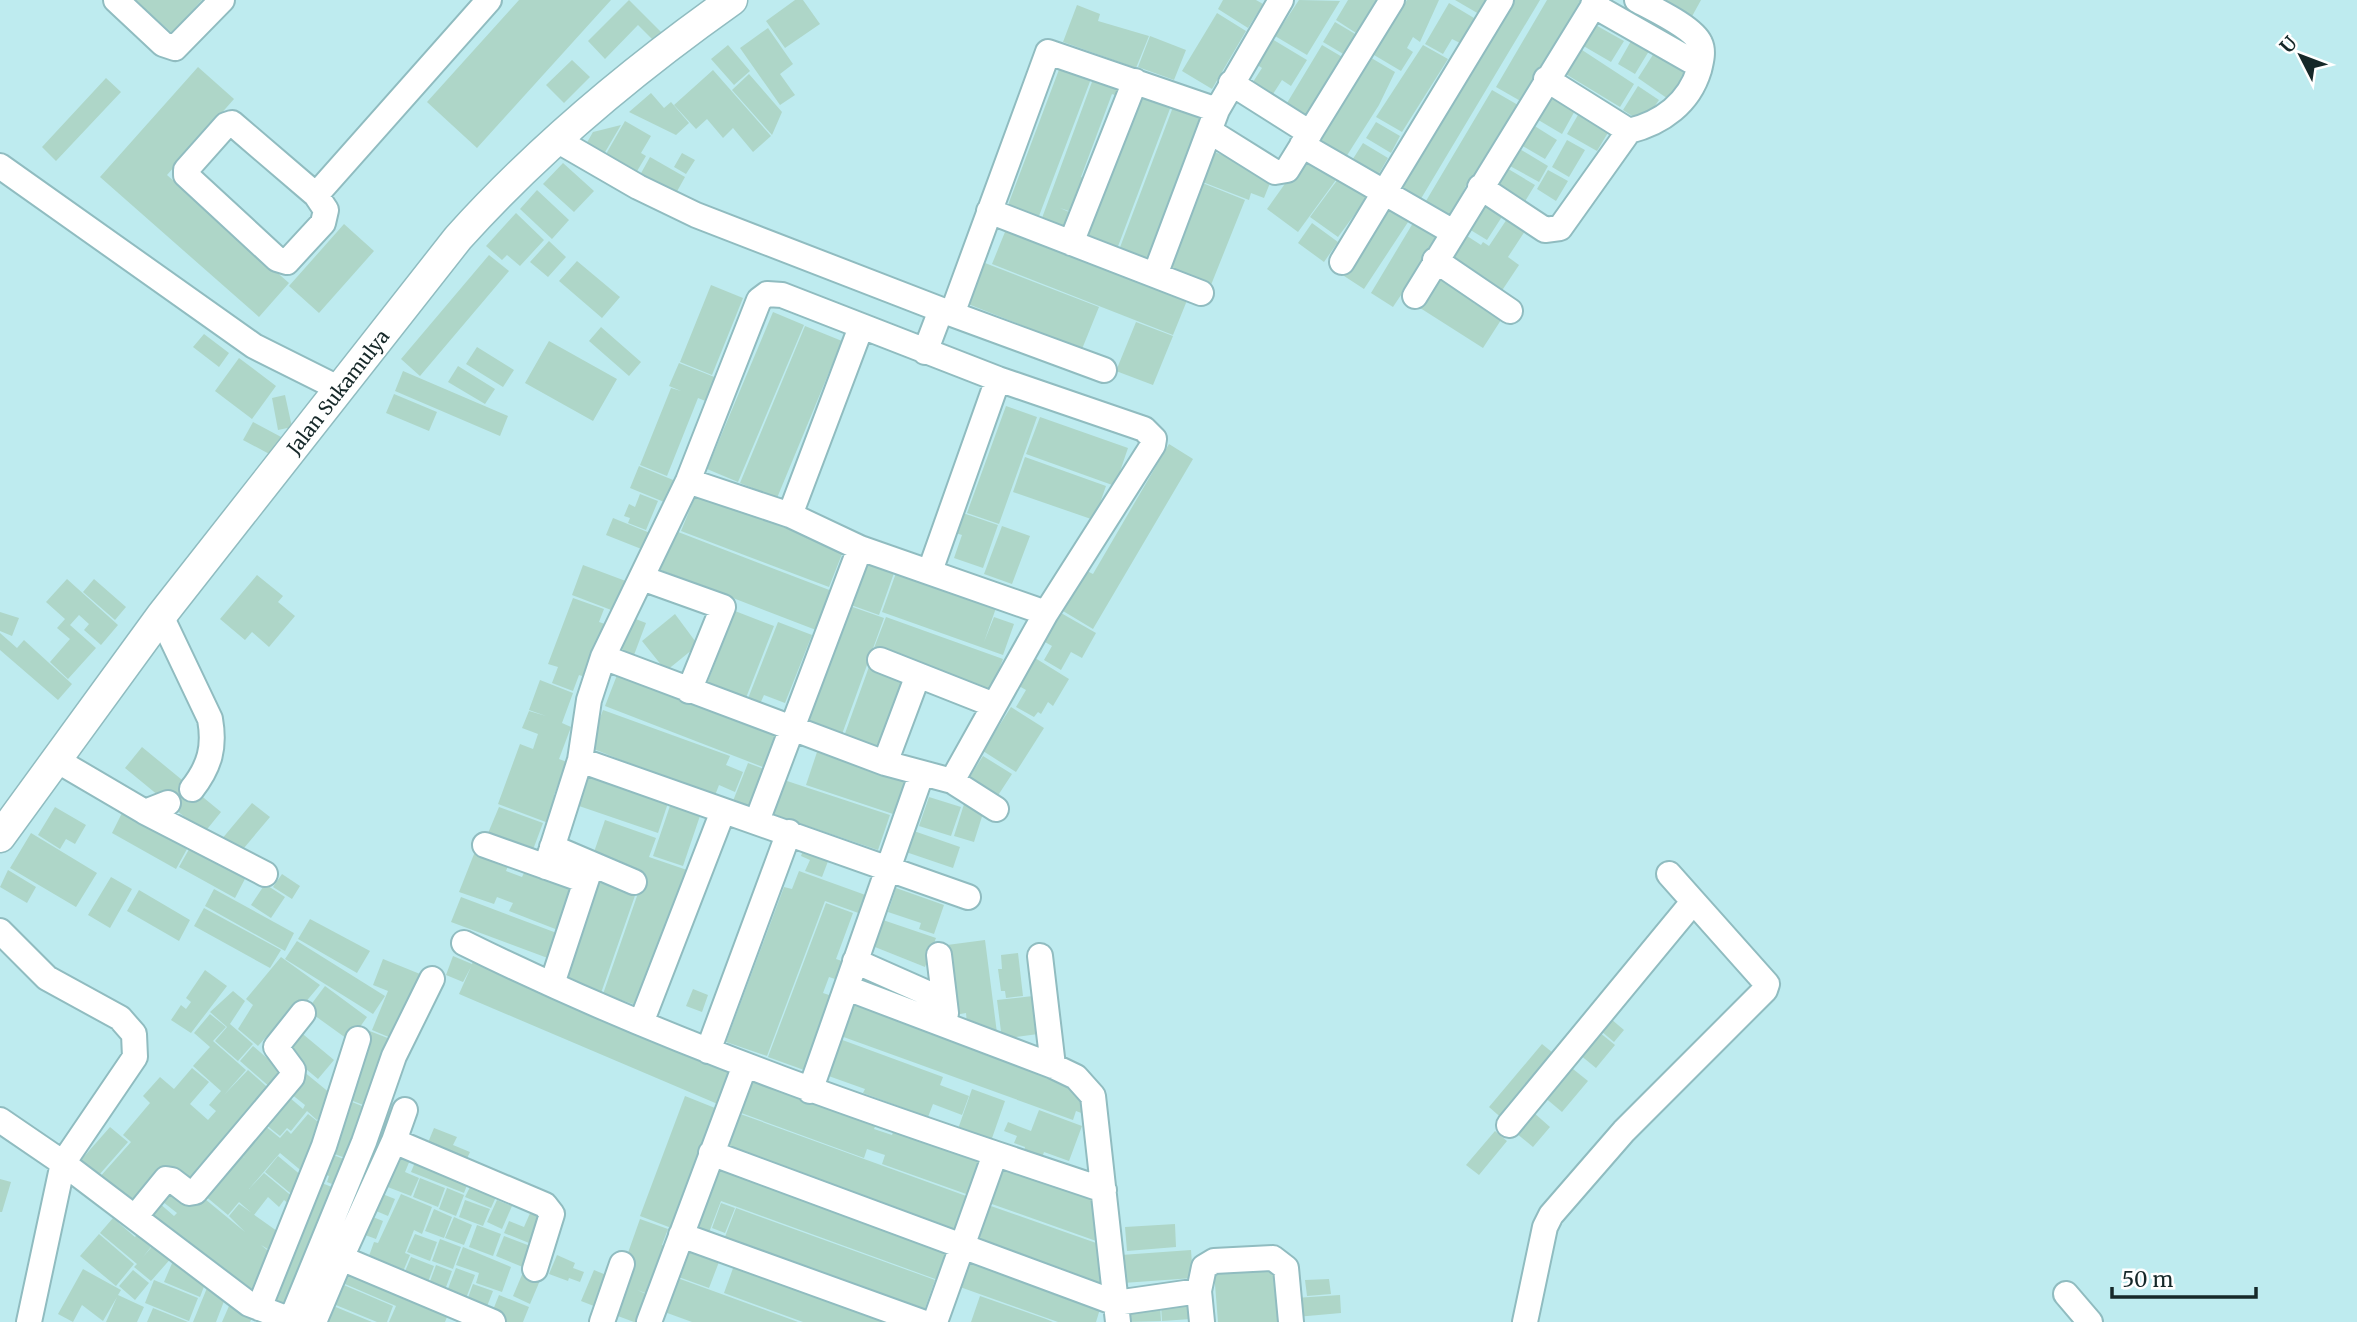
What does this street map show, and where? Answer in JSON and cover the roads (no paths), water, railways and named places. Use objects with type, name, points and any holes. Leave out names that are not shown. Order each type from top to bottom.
[{"type":"main road","name":"Jalan Sukamulya","points":[[0,837],[58,761],[161,616],[458,238],[500,192],[555,139],[686,32],[732,0]]},
{"type":"street","points":[[117,0],[163,44],[175,48],[222,0]]},
{"type":"street","points":[[316,195],[489,0]]},
{"type":"street","points":[[1158,267],[1231,83],[1281,0]]},
{"type":"street","points":[[925,352],[946,312],[989,211],[1048,52],[1135,81],[1214,121],[1275,172],[1287,170],[1292,166],[1392,0]]},
{"type":"street","points":[[1342,262],[1501,0]]},
{"type":"street","points":[[1480,187],[1545,230],[1560,228],[1629,131],[1646,127],[1682,103],[1692,91],[1700,66],[1700,43],[1693,33],[1637,0]]},
{"type":"street","points":[[1415,296],[1595,3],[1700,66]]},
{"type":"street","points":[[1546,79],[1629,131]]},
{"type":"street","points":[[1071,243],[1135,81]]},
{"type":"street","points":[[1231,83],[1383,192],[1452,232]]},
{"type":"street","points":[[232,123],[316,195],[326,210],[323,223],[287,262],[282,262],[188,180],[186,170],[226,125],[232,123]]},
{"type":"street","points":[[555,139],[638,187],[696,215],[1104,370]]},
{"type":"street","points":[[0,166],[254,346],[340,389]]},
{"type":"street","points":[[989,211],[1201,293]]},
{"type":"street","points":[[1436,260],[1510,312]]},
{"type":"street","points":[[549,857],[580,760],[589,700],[603,657],[688,481],[759,300],[767,294],[782,295],[925,352],[1143,429],[1154,439],[1153,445],[1046,613],[952,781]]},
{"type":"street","points":[[790,515],[861,327]]},
{"type":"street","points":[[930,571],[998,379]]},
{"type":"street","points":[[688,481],[790,515],[860,548],[1046,613]]},
{"type":"street","points":[[757,821],[860,548]]},
{"type":"street","points":[[642,578],[723,607],[689,691]]},
{"type":"street","points":[[161,616],[210,719],[212,753],[205,772],[192,789]]},
{"type":"street","points":[[603,657],[885,763],[921,775],[952,781],[996,809]]},
{"type":"street","points":[[880,660],[994,705]]},
{"type":"street","points":[[885,763],[918,675]]},
{"type":"street","points":[[580,760],[968,897]]},
{"type":"street","points":[[58,761],[145,812],[265,874]]},
{"type":"street","points":[[810,1091],[921,775]]},
{"type":"street","points":[[145,812],[168,803]]},
{"type":"street","points":[[641,1023],[723,811]]},
{"type":"street","points":[[708,1051],[789,832]]},
{"type":"street","points":[[485,845],[549,857],[589,873],[634,882]]},
{"type":"street","points":[[552,984],[589,873]]},
{"type":"street","points":[[1525,1322],[1545,1227],[1552,1215],[1624,1131],[1765,990],[1767,984],[1669,874]]},
{"type":"street","points":[[1509,1125],[1693,902]]},
{"type":"street","points":[[0,931],[47,978],[120,1018],[134,1034],[135,1057],[129,1069],[63,1163],[29,1322]]},
{"type":"street","points":[[464,943],[641,1023],[810,1091],[1104,1190]]},
{"type":"street","points":[[939,956],[948,1027]]},
{"type":"street","points":[[1040,956],[1053,1066]]},
{"type":"street","points":[[855,961],[943,1000]]},
{"type":"street","points":[[299,1321],[394,1056],[432,979]]},
{"type":"street","points":[[847,988],[1053,1066],[1076,1077],[1093,1096],[1117,1312]]},
{"type":"street","points":[[135,1217],[166,1179],[172,1180],[189,1193],[195,1192],[292,1077],[293,1070],[276,1047],[303,1013]]},
{"type":"street","points":[[259,1308],[324,1146],[358,1040]]},
{"type":"street","points":[[658,1319],[681,1235],[745,1065]]},
{"type":"street","points":[[299,1321],[341,1258],[394,1141],[405,1110]]},
{"type":"street","points":[[0,1119],[63,1163],[249,1304],[299,1321]]},
{"type":"street","points":[[394,1141],[545,1205],[552,1214],[551,1224],[535,1269]]},
{"type":"street","points":[[711,1153],[963,1246],[1117,1312],[1199,1291]]},
{"type":"street","points":[[935,1322],[995,1154]]},
{"type":"street","points":[[681,1235],[922,1322]]},
{"type":"street","points":[[341,1258],[450,1314],[492,1322]]},
{"type":"street","points":[[1202,1322],[1199,1291],[1201,1271],[1209,1264],[1273,1258],[1286,1268],[1290,1322]]},
{"type":"street","points":[[602,1322],[622,1265]]},
{"type":"street","points":[[2066,1294],[2090,1322]]}]
